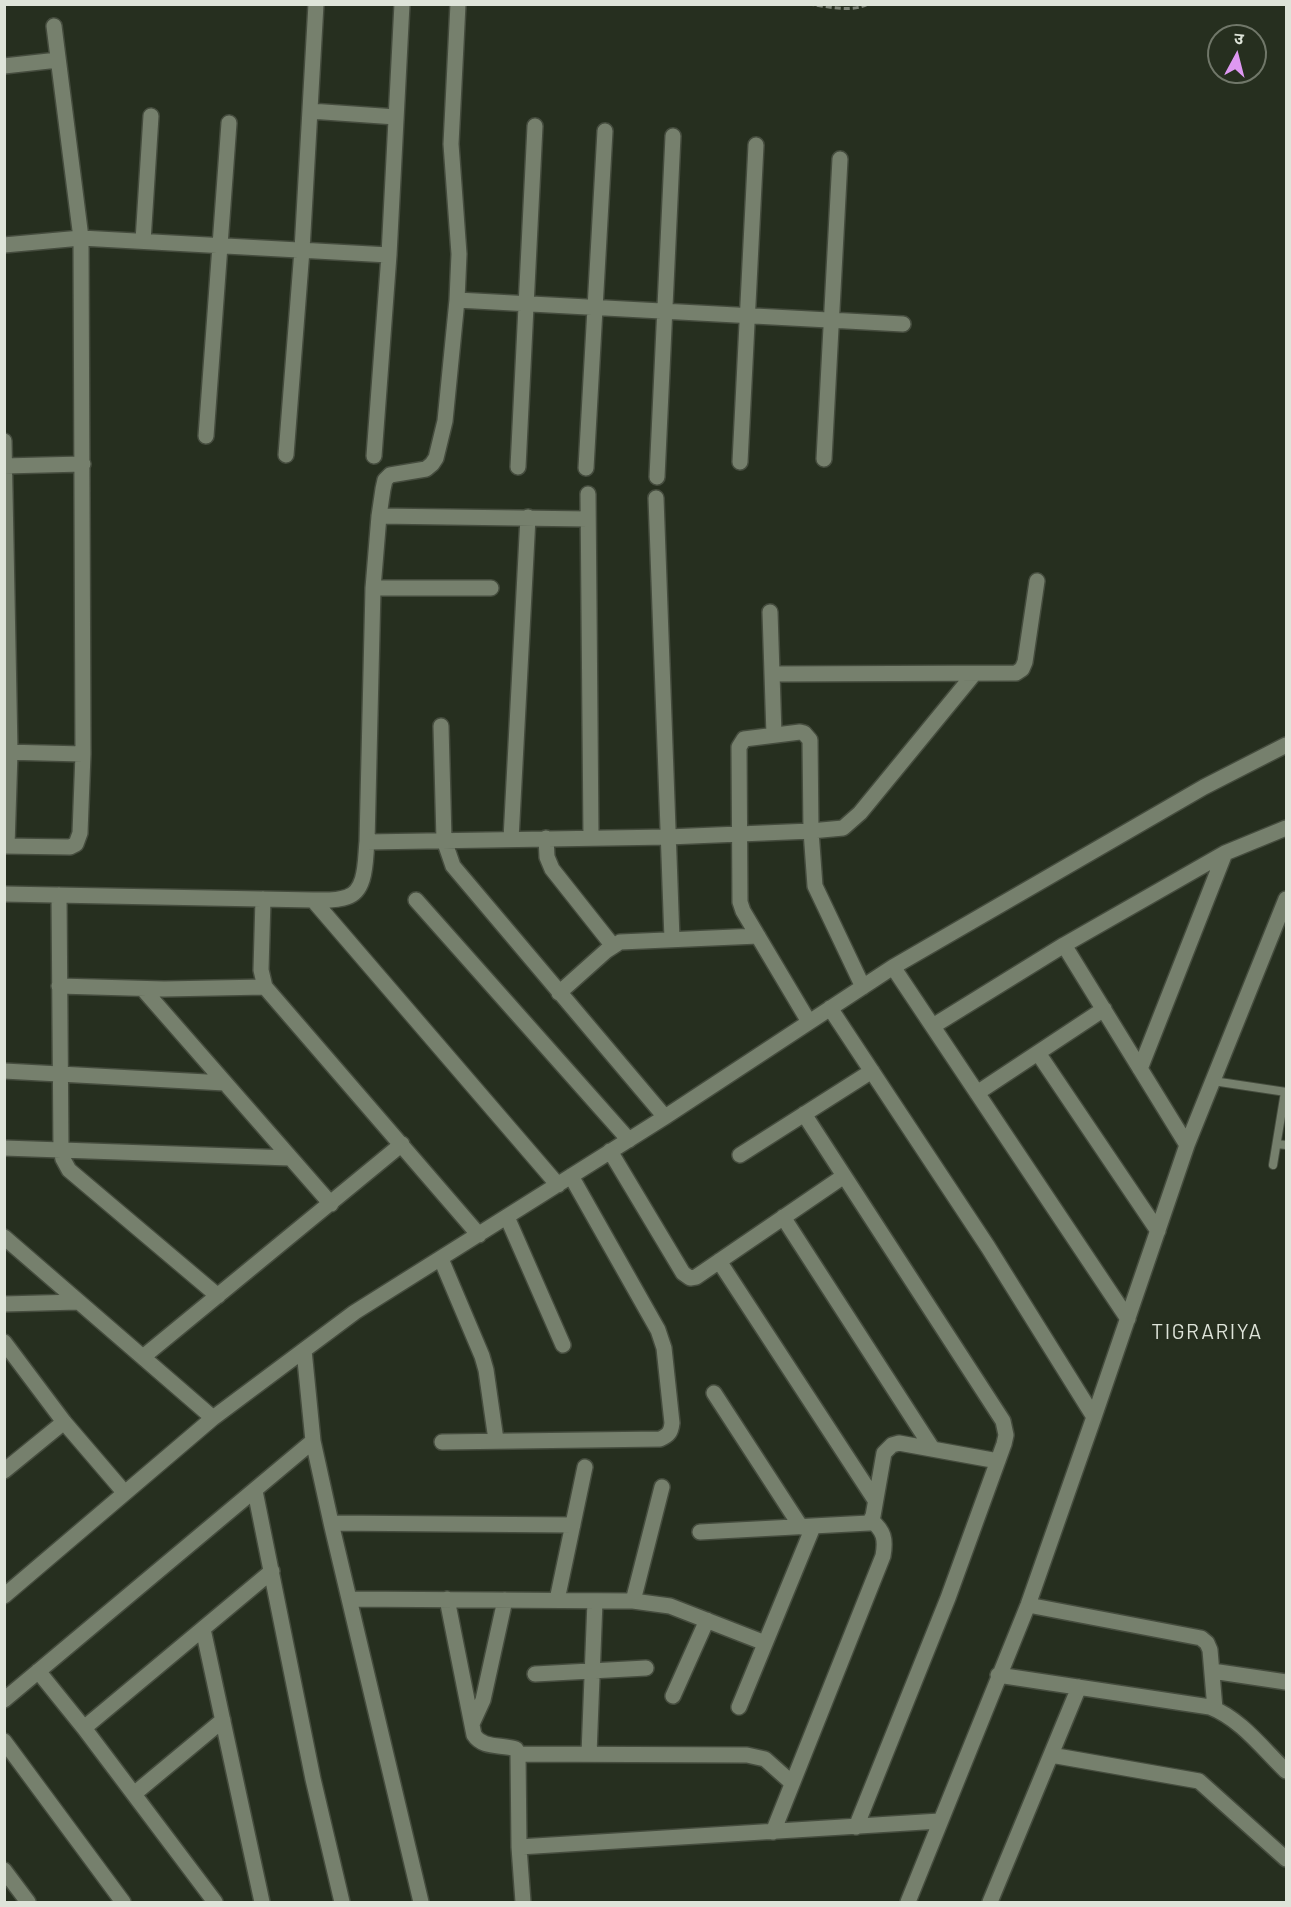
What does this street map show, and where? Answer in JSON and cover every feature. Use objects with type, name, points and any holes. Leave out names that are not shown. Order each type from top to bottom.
[{"type":"street","points":[[286,454],[302,250],[316,4]]},
{"type":"street","points":[[374,456],[389,255],[402,4]]},
{"type":"street","points":[[4,894],[313,900],[345,898],[354,894],[358,888],[363,873],[367,842],[373,588],[378,516],[383,489],[385,480],[396,472],[426,469],[436,458],[445,421],[457,300],[459,254],[451,144],[458,4]]},
{"type":"street","points":[[4,441],[6,846],[70,848],[76,844],[80,833],[83,753],[81,238],[54,26]]},
{"type":"street","points":[[4,66],[58,60]]},
{"type":"street","points":[[310,111],[396,117]]},
{"type":"street","points":[[143,241],[152,116]]},
{"type":"street","points":[[206,436],[229,123]]},
{"type":"street","points":[[518,467],[535,126]]},
{"type":"street","points":[[586,468],[605,131]]},
{"type":"street","points":[[657,477],[673,136]]},
{"type":"street","points":[[740,462],[756,145]]},
{"type":"street","points":[[824,459],[840,159]]},
{"type":"street","points":[[4,245],[81,238],[389,255]]},
{"type":"street","points":[[457,300],[903,324]]},
{"type":"street","points":[[5,465],[82,464]]},
{"type":"street","points":[[588,494],[591,837]]},
{"type":"street","points":[[656,498],[672,939]]},
{"type":"street","points":[[378,516],[588,519]]},
{"type":"street","points":[[511,839],[528,518]]},
{"type":"street","points":[[772,674],[1009,674],[1022,669],[1025,662],[1037,581]]},
{"type":"street","points":[[373,588],[490,588]]},
{"type":"street","points":[[770,612],[774,735]]},
{"type":"street","points":[[367,842],[668,837],[836,829],[850,823],[974,674]]},
{"type":"street","points":[[441,726],[444,840],[453,866],[665,1117]]},
{"type":"street","points":[[809,1022],[740,902],[739,747],[744,739],[804,733],[810,740],[815,886],[863,987]]},
{"type":"street","points":[[4,1596],[213,1418],[355,1312],[665,1117],[893,967],[1204,787],[1287,745]]},
{"type":"street","points":[[7,752],[83,753]]},
{"type":"street","points":[[933,1026],[1064,945],[1225,853],[1287,828]]},
{"type":"street","points":[[546,838],[547,857],[552,869],[613,946]]},
{"type":"street","points":[[1140,1069],[1225,853]]},
{"type":"street","points":[[59,895],[61,1150],[63,1160],[69,1170],[218,1296]]},
{"type":"street","points":[[263,899],[261,970],[265,987],[479,1235]]},
{"type":"street","points":[[908,1902],[1028,1605],[1095,1418],[1187,1145],[1287,899]]},
{"type":"street","points":[[313,900],[558,1185]]},
{"type":"street","points":[[416,900],[629,1140]]},
{"type":"street","points":[[560,993],[613,946],[629,940],[758,936]]},
{"type":"street","points":[[1064,945],[1187,1145]]},
{"type":"street","points":[[893,967],[1128,1319]]},
{"type":"street","points":[[59,986],[143,989],[265,987]]},
{"type":"street","points":[[143,989],[331,1204]]},
{"type":"street","points":[[830,1008],[988,1247],[1095,1418]]},
{"type":"street","points":[[977,1093],[1104,1010]]},
{"type":"street","points":[[1038,1053],[1158,1231]]},
{"type":"street","points":[[4,1071],[225,1083]]},
{"type":"street","points":[[740,1155],[872,1071]]},
{"type":"street","points":[[804,1114],[1004,1421],[1006,1434],[948,1598],[856,1827]]},
{"type":"street","points":[[142,1357],[402,1144]]},
{"type":"street","points":[[4,1148],[290,1158]]},
{"type":"street","points":[[610,1152],[686,1276],[696,1277],[844,1176]]},
{"type":"street","points":[[442,1442],[660,1439],[671,1431],[664,1348],[658,1330],[571,1176]]},
{"type":"street","points":[[507,1217],[563,1345]]},
{"type":"street","points":[[783,1217],[932,1449]]},
{"type":"street","points":[[4,1236],[213,1418]]},
{"type":"street","points":[[441,1259],[482,1356],[496,1440]]},
{"type":"street","points":[[719,1261],[876,1500]]},
{"type":"street","points":[[4,1304],[78,1302]]},
{"type":"street","points":[[4,1342],[64,1422],[124,1492]]},
{"type":"street","points":[[304,1350],[313,1441],[421,1902]]},
{"type":"street","points":[[714,1393],[807,1527]]},
{"type":"street","points":[[5,1471],[64,1422]]},
{"type":"street","points":[[4,1700],[313,1441]]},
{"type":"street","points":[[700,1532],[865,1525],[871,1520],[884,1453],[899,1443],[998,1461]]},
{"type":"street","points":[[556,1600],[585,1467]]},
{"type":"street","points":[[633,1601],[662,1487]]},
{"type":"street","points":[[255,1491],[313,1779],[342,1902]]},
{"type":"street","points":[[773,1832],[883,1556],[884,1535],[881,1528],[871,1520]]},
{"type":"street","points":[[331,1523],[573,1525]]},
{"type":"street","points":[[739,1707],[807,1527]]},
{"type":"street","points":[[84,1728],[272,1571]]},
{"type":"street","points":[[349,1599],[633,1601],[670,1606],[765,1643]]},
{"type":"street","points":[[447,1599],[477,1740],[484,1744],[516,1749],[518,1754],[519,1848],[523,1902]]},
{"type":"street","points":[[472,1724],[483,1700],[505,1600]]},
{"type":"street","points":[[589,1754],[596,1601]]},
{"type":"street","points":[[1028,1605],[1201,1638],[1210,1650],[1215,1709]]},
{"type":"street","points":[[674,1696],[707,1620]]},
{"type":"street","points":[[203,1629],[262,1902]]},
{"type":"street","points":[[535,1674],[646,1668]]},
{"type":"street","points":[[38,1671],[84,1728],[215,1902]]},
{"type":"street","points":[[1212,1671],[1287,1682]]},
{"type":"street","points":[[998,1675],[1215,1709],[1238,1724],[1287,1772]]},
{"type":"street","points":[[990,1902],[1079,1688]]},
{"type":"street","points":[[134,1794],[223,1720]]},
{"type":"street","points":[[4,1742],[123,1902]]},
{"type":"street","points":[[518,1754],[757,1756],[765,1759],[792,1783]]},
{"type":"street","points":[[1051,1755],[1199,1781],[1287,1859]]},
{"type":"street","points":[[519,1848],[940,1821]]},
{"type":"street","points":[[4,1870],[28,1902]]},
{"type":"lane","points":[[1213,1080],[1286,1092],[1273,1165]]},
{"type":"lane","points":[[1276,1144],[1287,1145]]},
{"type":"path","points":[[808,4],[847,8],[862,7],[868,4]]},
{"type":"district","name":"TIGRARIYA","points":[[1207,1332]]}]
